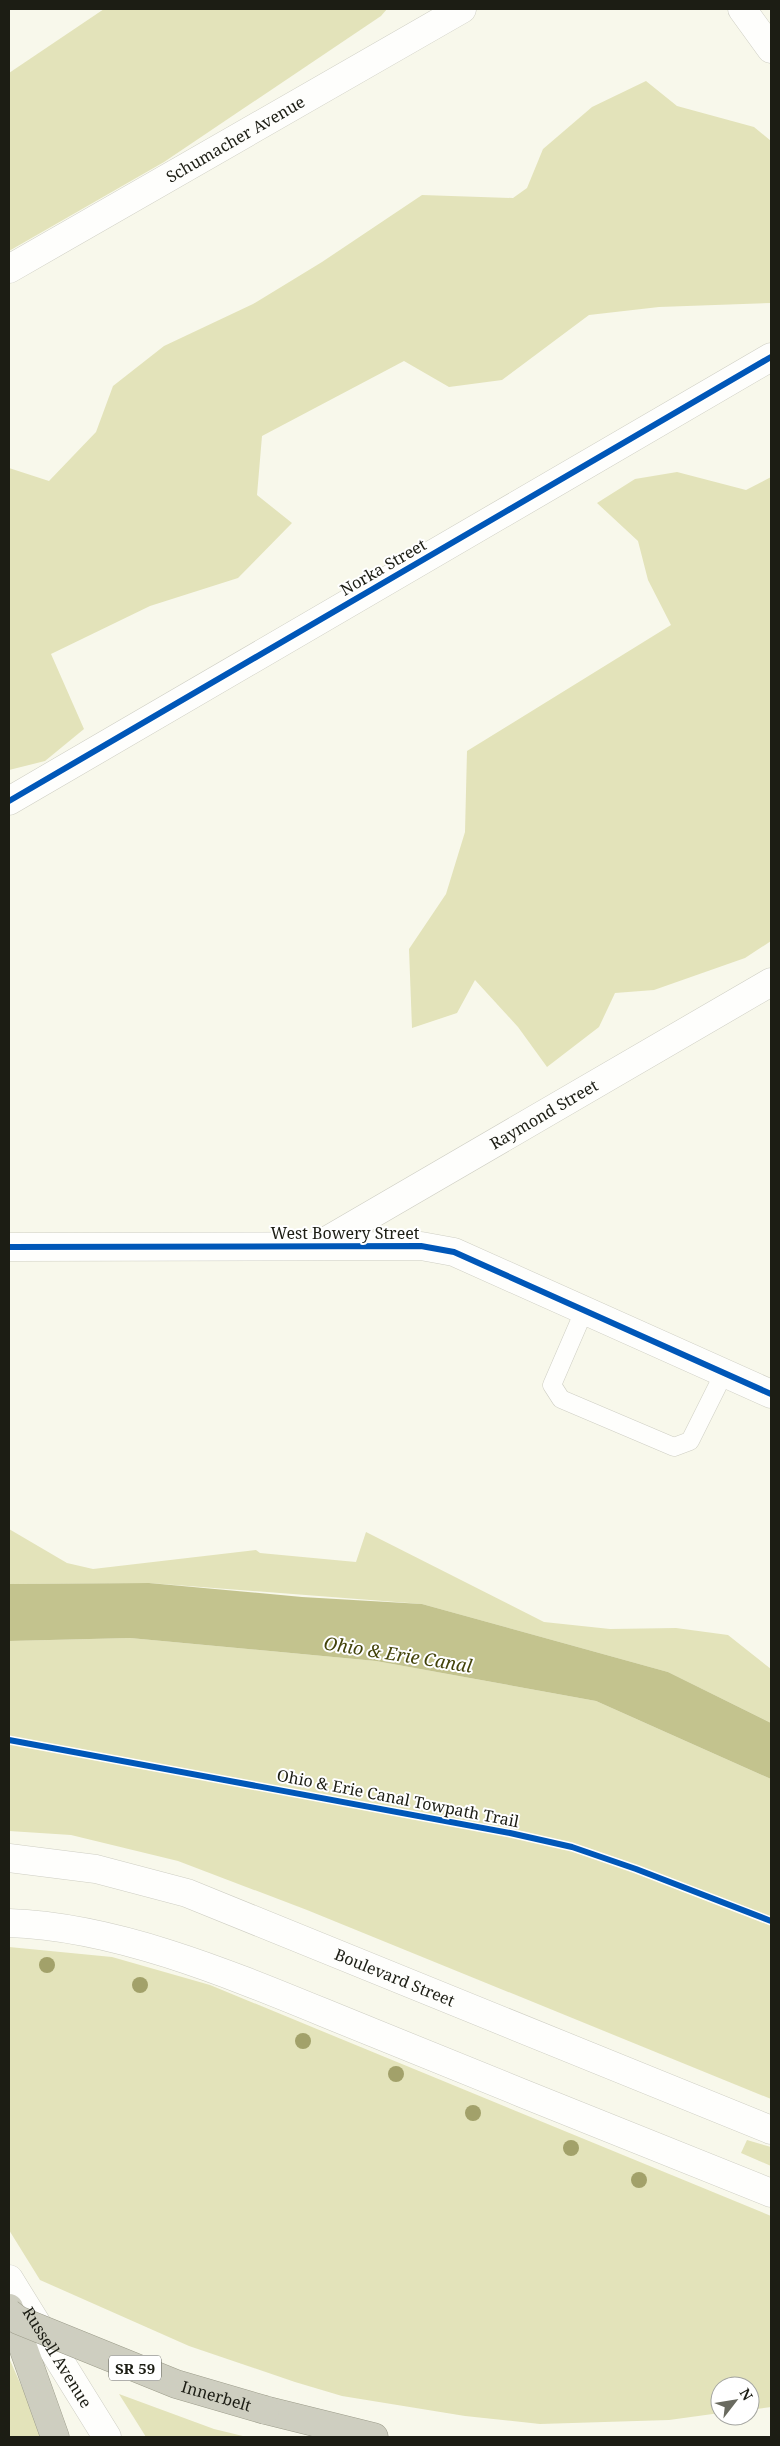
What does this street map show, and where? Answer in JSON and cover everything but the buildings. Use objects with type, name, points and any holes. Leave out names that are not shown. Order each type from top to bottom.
[{"type":"highway","points":[[9,2308],[55,2437]]},
{"type":"highway","name":"Innerbelt","points":[[9,2314],[18,2320],[176,2384],[265,2410],[374,2437]]},
{"type":"street","name":"Schumacher Avenue","points":[[9,269],[462,9]]},
{"type":"street","points":[[742,9],[771,49]]},
{"type":"street","name":"Norka Street","points":[[9,801],[771,357]]},
{"type":"street","name":"Raymond Street","points":[[315,1247],[771,982]]},
{"type":"street","name":"West Bowery Street","points":[[9,1247],[315,1247],[398,1245],[421,1246],[454,1252],[771,1394]]},
{"type":"street","name":"Boulevard Street","points":[[9,1858],[96,1869],[187,1893],[771,2130]]},
{"type":"street","points":[[9,1923],[48,1926],[147,1948],[250,1983],[771,2193]]},
{"type":"street","name":"Russell Avenue","points":[[9,2279],[107,2437]]},
{"type":"lane","points":[[584,1311],[552,1385],[560,1399],[674,1446],[690,1441],[724,1373]]},
{"type":"shaded area","points":[[104,9],[387,9],[381,16],[164,162],[9,251],[9,73]]},
{"type":"shaded area","points":[[646,81],[677,106],[754,127],[771,141],[771,303],[659,307],[589,315],[502,380],[449,387],[404,361],[262,436],[257,495],[292,523],[238,578],[150,606],[51,654],[84,729],[45,761],[9,770],[9,468],[49,481],[96,432],[113,386],[164,346],[253,304],[322,262],[422,195],[513,198],[527,188],[543,149],[592,107]]},
{"type":"shaded area","points":[[677,472],[746,490],[771,477],[771,941],[745,958],[654,990],[615,993],[599,1027],[547,1067],[518,1027],[475,980],[457,1013],[412,1028],[409,949],[446,894],[465,832],[467,751],[671,625],[648,580],[638,541],[597,503],[635,479]]},
{"type":"shaded area","points":[[9,1529],[67,1563],[93,1569],[256,1550],[260,1553],[356,1562],[366,1532],[544,1622],[610,1629],[676,1628],[728,1635],[771,1669],[771,1723],[668,1672],[422,1604],[149,1583],[9,1584]]},
{"type":"shaded area","points":[[130,1638],[376,1661],[596,1701],[771,1779],[771,2099],[307,1910],[178,1861],[71,1835],[9,1831],[9,1641]]},
{"type":"shaded area","points":[[9,1947],[112,1957],[210,1985],[771,2216],[771,2407],[760,2409],[760,2376],[710,2376],[710,2414],[669,2420],[540,2424],[465,2416],[342,2396],[189,2346],[40,2280],[9,2230]]},
{"type":"shaded area","points":[[747,2140],[771,2147],[771,2166],[741,2153]]},
{"type":"shaded area","points":[[9,2358],[44,2437],[9,2437]]},
{"type":"shaded area","points":[[119,2394],[214,2429],[247,2437],[146,2437]]},
{"type":"water","name":"Ohio & Erie Canal","points":[[149,1583],[302,1597],[422,1604],[668,1672],[771,1723],[771,1779],[596,1701],[376,1661],[130,1638],[9,1641],[9,1584]]},
{"type":"cycle path","points":[[9,801],[771,357]]},
{"type":"cycle path","points":[[9,1247],[421,1246],[454,1252],[771,1394]]},
{"type":"cycle path","name":"Ohio & Erie Canal Towpath Trail","points":[[9,1740],[510,1833],[572,1847],[636,1869],[771,1921]]}]
